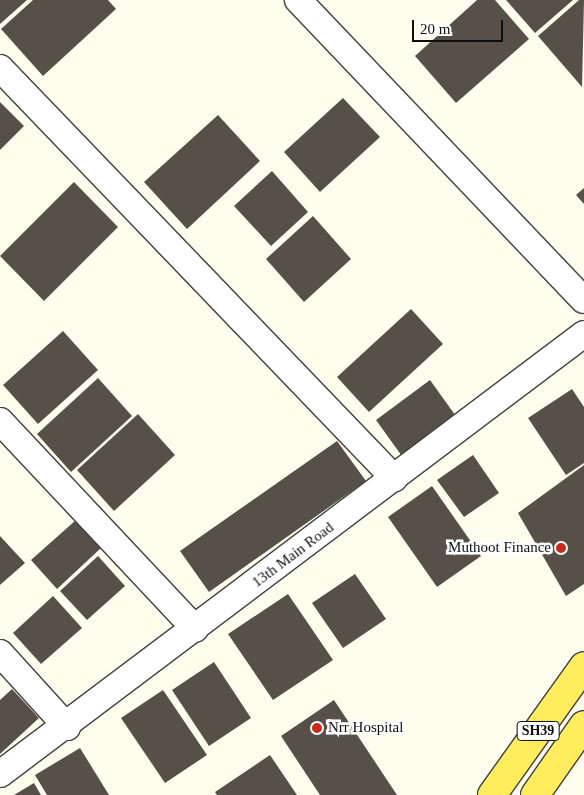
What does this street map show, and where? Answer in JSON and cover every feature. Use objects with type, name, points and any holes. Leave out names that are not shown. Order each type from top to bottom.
[{"type":"main road","name":"SH39","points":[[492,795],[584,666]]},
{"type":"main road","points":[[534,795],[584,725]]},
{"type":"street","points":[[298,0],[584,300]]},
{"type":"street","points":[[0,68],[394,478]]},
{"type":"street","name":"13th Main Road","points":[[0,774],[67,727],[584,334]]},
{"type":"street","points":[[0,421],[195,629]]},
{"type":"street","points":[[0,653],[67,727]]},
{"type":"building","points":[[0,0],[27,0],[0,24]]},
{"type":"building","points":[[33,0],[108,0],[116,9],[43,76],[1,29]]},
{"type":"building","points":[[477,0],[495,0],[529,39],[456,103],[415,56]]},
{"type":"building","points":[[506,0],[573,0],[535,33]]},
{"type":"building","points":[[579,0],[584,0],[582,87],[538,36]]},
{"type":"building","points":[[343,98],[380,137],[320,192],[284,152]]},
{"type":"building","points":[[0,102],[24,126],[0,150]]},
{"type":"building","points":[[218,115],[260,161],[187,229],[144,182]]},
{"type":"building","points":[[272,171],[308,212],[271,246],[234,206]]},
{"type":"building","points":[[74,182],[118,227],[44,301],[0,256]]},
{"type":"building","points":[[584,188],[584,204],[576,195]]},
{"type":"building","points":[[313,216],[351,259],[304,302],[266,259]]},
{"type":"building","points":[[411,309],[443,344],[369,412],[337,377]]},
{"type":"building","points":[[63,331],[98,370],[38,424],[3,385]]},
{"type":"building","points":[[98,378],[132,416],[71,472],[37,434]]},
{"type":"building","points":[[430,380],[458,419],[404,459],[376,420]]},
{"type":"building","points":[[572,389],[584,407],[584,463],[566,475],[528,418]]},
{"type":"building","points":[[138,414],[175,455],[114,511],[77,470]]},
{"type":"building","points":[[337,441],[366,481],[209,592],[180,551]]},
{"type":"building","points":[[473,455],[499,493],[464,517],[437,480]]},
{"type":"building","name":"Muthoot Finance","points":[[584,465],[584,584],[566,596],[518,513]]},
{"type":"building","points":[[432,486],[481,556],[437,587],[388,517]]},
{"type":"building","points":[[76,520],[101,548],[57,589],[31,560]]},
{"type":"building","points":[[0,536],[25,563],[0,585]]},
{"type":"building","points":[[98,556],[125,586],[87,620],[60,591]]},
{"type":"building","points":[[355,574],[386,619],[343,648],[312,603]]},
{"type":"building","points":[[288,594],[333,660],[273,700],[228,634]]},
{"type":"building","points":[[53,596],[82,628],[41,664],[13,633]]},
{"type":"building","points":[[214,662],[251,718],[209,746],[172,690]]},
{"type":"building","points":[[12,689],[39,718],[0,754],[0,700]]},
{"type":"building","points":[[163,690],[207,755],[165,783],[121,718]]},
{"type":"building","points":[[334,700],[397,795],[320,795],[281,736]]},
{"type":"building","points":[[80,748],[109,795],[47,795],[35,775]]},
{"type":"building","points":[[270,755],[297,795],[217,795],[215,792]]},
{"type":"building","points":[[34,783],[41,795],[14,795]]},
{"type":"place","name":"Muthoot Finance","points":[[561,548]]},
{"type":"place","name":"Nrr Hospital","points":[[317,728]]}]
